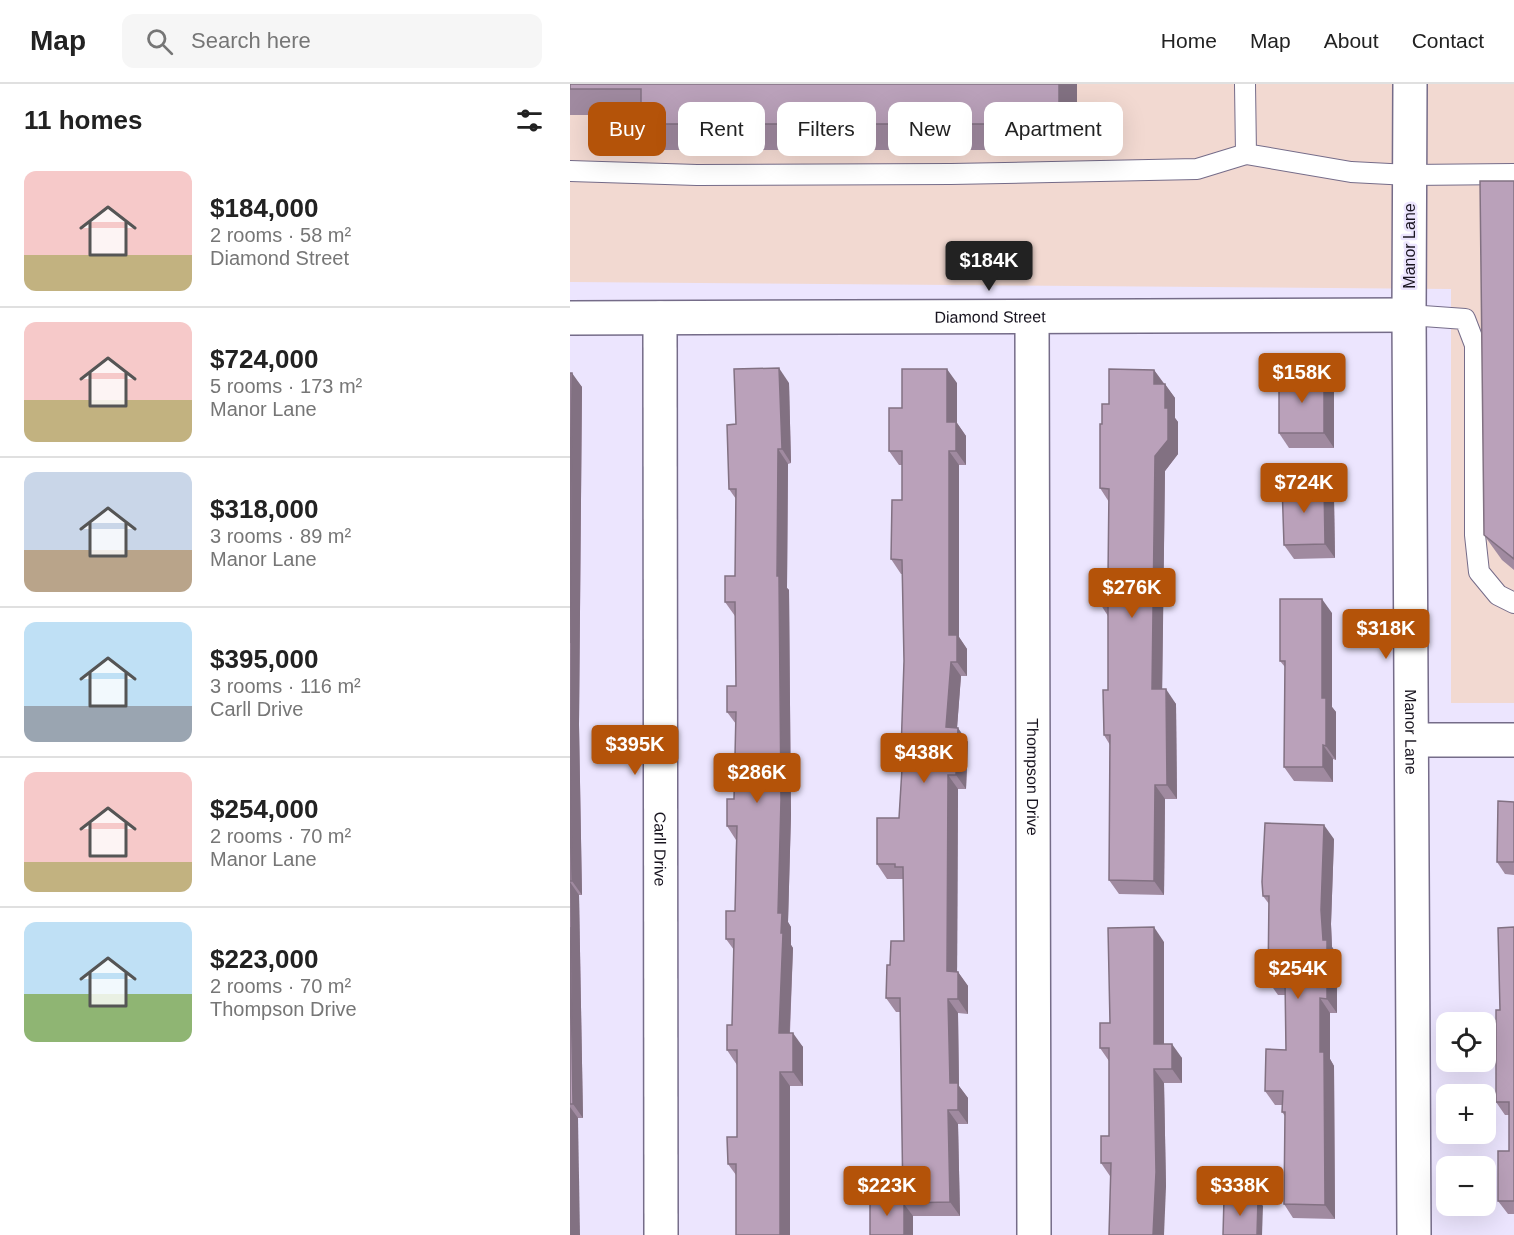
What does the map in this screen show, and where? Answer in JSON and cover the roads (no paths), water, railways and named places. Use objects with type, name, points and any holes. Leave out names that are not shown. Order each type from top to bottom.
[{"type":"street","name":"Manor Lane","points":[[1410,84],[1409,315],[1414,1235]]},
{"type":"street","name":"Diamond Street","points":[[570,318],[1409,315]]},
{"type":"street","name":"Carll Drive","points":[[660,318],[661,1235]]},
{"type":"street","name":"Thompson Drive","points":[[1032,318],[1034,1235]]},
{"type":"street","points":[[1412,740],[1514,740]]},
{"type":"lane","points":[[1245,84],[1246,154]]},
{"type":"lane","points":[[570,171],[697,175],[916,175],[1197,169],[1246,154],[1351,172],[1409,175],[1514,174]]},
{"type":"lane","points":[[1409,315],[1466,319],[1475,345],[1475,535],[1479,572],[1498,595],[1514,603]]}]
